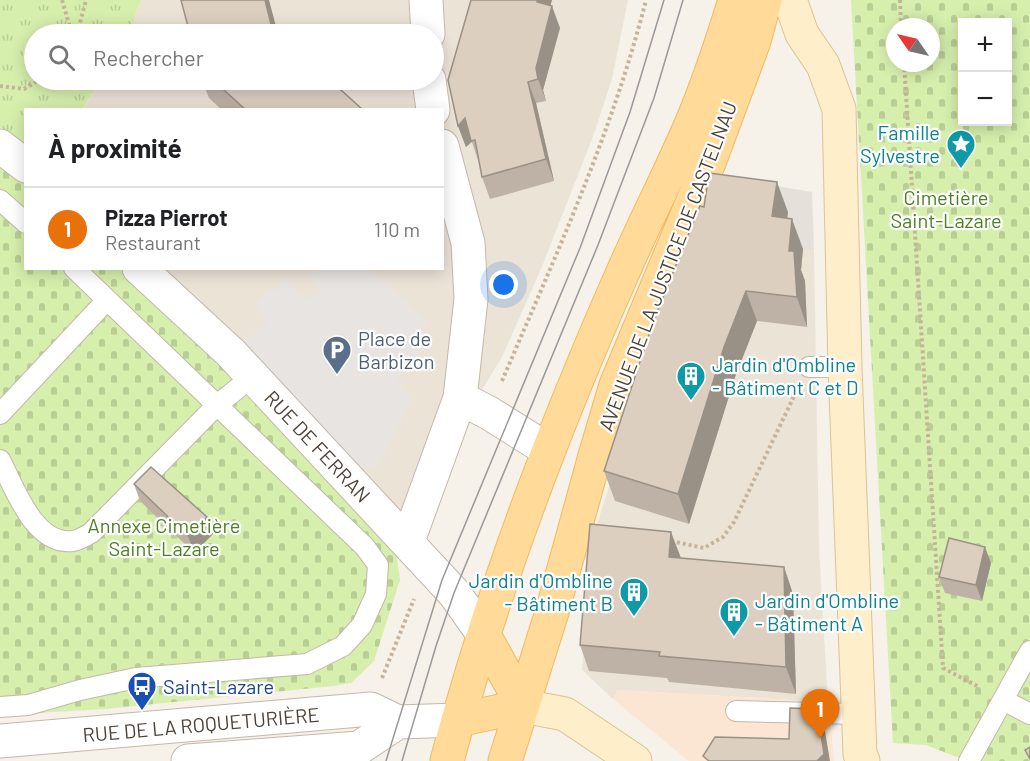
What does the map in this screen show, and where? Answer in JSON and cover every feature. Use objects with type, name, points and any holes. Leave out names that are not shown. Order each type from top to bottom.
[{"type":"main road","name":"AVENUE DE LA JUSTICE DE CASTELNAU","points":[[447,761],[484,635],[548,450],[623,272],[695,115],[735,0]]},
{"type":"main road","name":"AVENUE DE LA JUSTICE DE CASTELNAU","points":[[505,761],[616,386],[710,160],[754,41],[765,0]]},
{"type":"main road","points":[[458,720],[523,706],[484,635]]},
{"type":"street","points":[[426,0],[427,24]]},
{"type":"street","points":[[790,0],[802,34],[823,65],[839,109],[845,367],[860,754],[863,761]]},
{"type":"street","points":[[431,90],[434,108]]},
{"type":"street","points":[[0,146],[24,164]]},
{"type":"street","points":[[418,553],[460,398],[471,299],[468,243],[444,153]]},
{"type":"street","name":"RUE DE FERRAN","points":[[141,270],[253,376],[454,592],[484,635]]},
{"type":"street","points":[[460,398],[489,413],[548,450]]},
{"type":"street","points":[[523,706],[565,714],[635,761]]},
{"type":"street","name":"RUE DE LA ROQUETURIÈRE","points":[[188,761],[359,748],[385,716]]},
{"type":"street","name":"RUE DE LA ROQUETURIÈRE","points":[[0,741],[385,716],[458,720]]},
{"type":"lane","points":[[0,201],[24,221]]},
{"type":"lane","points":[[0,707],[28,705],[80,690],[136,678],[307,664],[343,646],[362,625],[376,594],[378,565],[365,547],[76,270]]},
{"type":"lane","points":[[0,414],[107,300]]},
{"type":"lane","points":[[809,367],[845,367]]},
{"type":"lane","points":[[0,460],[32,522],[52,538],[74,541],[91,533],[217,405],[253,376]]},
{"type":"lane","points":[[969,761],[1030,651]]},
{"type":"lane","points":[[1003,700],[1030,714]]},
{"type":"lane","points":[[736,711],[859,714]]},
{"type":"path","points":[[62,0],[69,24]]},
{"type":"path","points":[[80,24],[86,0]]},
{"type":"path","points":[[489,413],[594,157],[632,48],[646,0]]},
{"type":"path","points":[[900,0],[901,18]]},
{"type":"path","points":[[905,72],[943,668],[1003,700]]},
{"type":"path","points":[[0,86],[24,89]]},
{"type":"path","points":[[662,540],[704,548],[723,537],[734,522],[809,367]]},
{"type":"path","points":[[385,716],[389,659],[418,553]]},
{"type":"shaded area","points":[[141,0],[628,0],[612,79],[594,134],[541,269],[502,357],[404,518],[128,270],[444,270],[444,108],[83,108],[95,90],[444,90],[444,24],[132,24]]},
{"type":"shaded area","points":[[747,181],[812,192],[814,251],[715,237]]},
{"type":"shaded area","points":[[715,237],[814,251],[819,549],[828,702],[618,690],[613,699],[582,670],[583,655],[586,656],[597,524],[625,437]]},
{"type":"shaded area","name":"Place de Barbizon","points":[[318,270],[372,270],[429,324],[408,345],[420,354],[397,381],[412,399],[379,465],[361,470],[242,343],[268,323],[256,304],[286,279],[303,298],[322,295],[309,275]]},
{"type":"shaded area","points":[[618,690],[828,702],[834,761],[689,761],[613,699]]},
{"type":"green space","points":[[0,0],[141,0],[132,24],[24,24],[24,90],[95,90],[83,108],[24,108],[24,146],[0,127]]},
{"type":"green space","name":"Cimetière Saint-Lazare","points":[[851,0],[1030,0],[1030,761],[967,761],[926,745],[893,743]]},
{"type":"green space","name":"Annexe Cimetière Saint-Lazare","points":[[0,162],[24,182],[24,270],[128,270],[395,543],[400,580],[374,661],[351,683],[105,709],[0,715]]},
{"type":"building","points":[[181,0],[265,0],[271,24],[187,24]]},
{"type":"building","points":[[471,0],[537,0],[537,2],[552,6],[536,68],[538,79],[528,82],[546,159],[482,177],[475,140],[471,141],[465,118],[458,126],[448,80]]},
{"type":"building","points":[[224,90],[341,90],[361,108],[244,108]]},
{"type":"building","points":[[709,173],[777,182],[772,216],[792,219],[789,251],[794,251],[797,297],[746,291],[724,347],[678,494],[604,471],[653,322],[700,206],[704,207]]},
{"type":"building","points":[[151,467],[207,517],[188,536],[134,484]]},
{"type":"building","points":[[590,524],[671,532],[669,557],[784,567],[786,667],[659,656],[660,652],[580,645]]},
{"type":"building","points":[[949,538],[985,547],[976,585],[939,577]]},
{"type":"building","points":[[790,708],[817,709],[824,754],[817,761],[709,761],[703,756],[715,737],[789,739]]},
{"type":"building","points":[[1030,747],[1030,759],[1025,750]]},
{"type":"tram line","points":[[386,761],[442,580],[580,248],[630,112],[664,0]]},
{"type":"tram line","points":[[402,761],[454,593],[598,245],[654,98],[683,0]]},
{"type":"place","name":"Famille Sylvestre","points":[[961,170]]},
{"type":"place","name":"Place de Barbizon","points":[[337,376]]},
{"type":"place","name":"Jardin d'Ombline - Bâtiment C et D","points":[[691,402]]},
{"type":"place","name":"Jardin d'Ombline - Bâtiment B","points":[[634,618]]},
{"type":"place","name":"Jardin d'Ombline - Bâtiment A","points":[[734,638]]},
{"type":"place","name":"Saint-Lazare","points":[[142,712]]},
{"type":"place","name":"Pizza Pierrot","points":[[820,739]]}]
